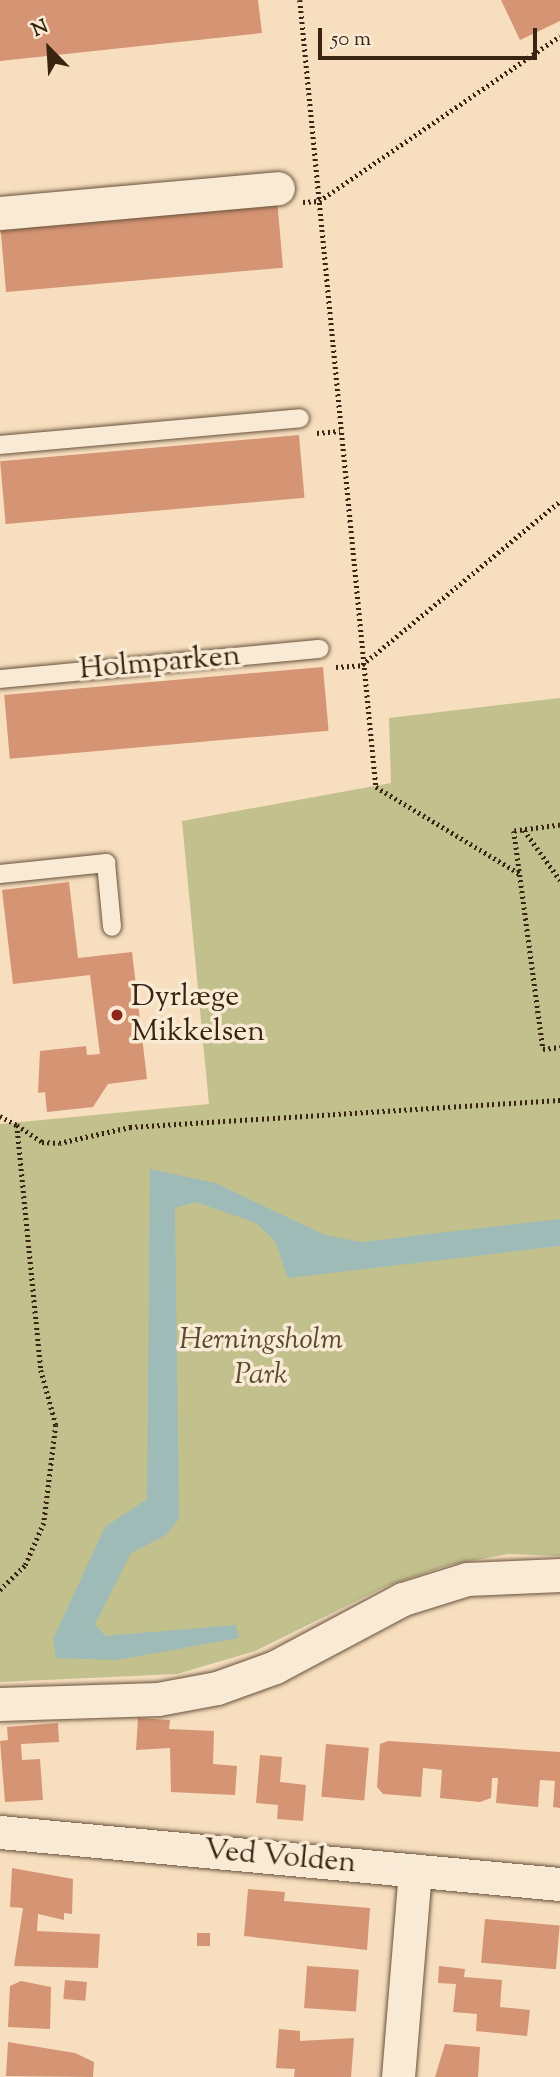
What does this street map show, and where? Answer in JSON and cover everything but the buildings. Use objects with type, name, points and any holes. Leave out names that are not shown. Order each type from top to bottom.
[{"type":"street","points":[[0,213],[278,188]]},
{"type":"street","points":[[0,1704],[158,1699],[217,1688],[275,1667],[403,1599],[467,1579],[560,1575]]},
{"type":"street","name":"Ved Volden","points":[[0,1832],[560,1884]]},
{"type":"street","points":[[398,2077],[415,1871]]},
{"type":"lane","points":[[0,444],[300,418]]},
{"type":"lane","name":"Holmparken","points":[[0,679],[320,649]]},
{"type":"lane","points":[[0,874],[106,863],[112,927]]},
{"type":"path","points":[[300,0],[362,665],[376,787],[520,874]]},
{"type":"path","points":[[278,188],[290,203],[319,201],[560,36]]},
{"type":"path","points":[[320,649],[334,667],[362,665],[560,501]]},
{"type":"path","points":[[560,825],[514,831],[543,1049],[560,1047]]},
{"type":"path","points":[[524,830],[560,880]]},
{"type":"path","points":[[0,1116],[42,1142],[59,1143],[130,1127],[560,1100]]},
{"type":"path","points":[[0,1590],[25,1566],[44,1523],[56,1425],[41,1370],[17,1125]]},
{"type":"green space","name":"Herningsholm Park","points":[[560,698],[560,1556],[508,1554],[449,1565],[387,1586],[255,1651],[177,1674],[0,1682],[0,1124],[209,1104],[182,821],[391,783],[389,718]]},
{"type":"water","points":[[150,1169],[215,1183],[325,1235],[361,1242],[560,1219],[560,1246],[288,1278],[275,1241],[256,1223],[196,1202],[175,1208],[179,1519],[166,1535],[131,1553],[95,1624],[105,1636],[236,1625],[239,1638],[117,1660],[56,1658],[53,1639],[105,1527],[147,1499]]},
{"type":"place","name":"Dyrlæge Mikkelsen","points":[[117,1015]]}]
